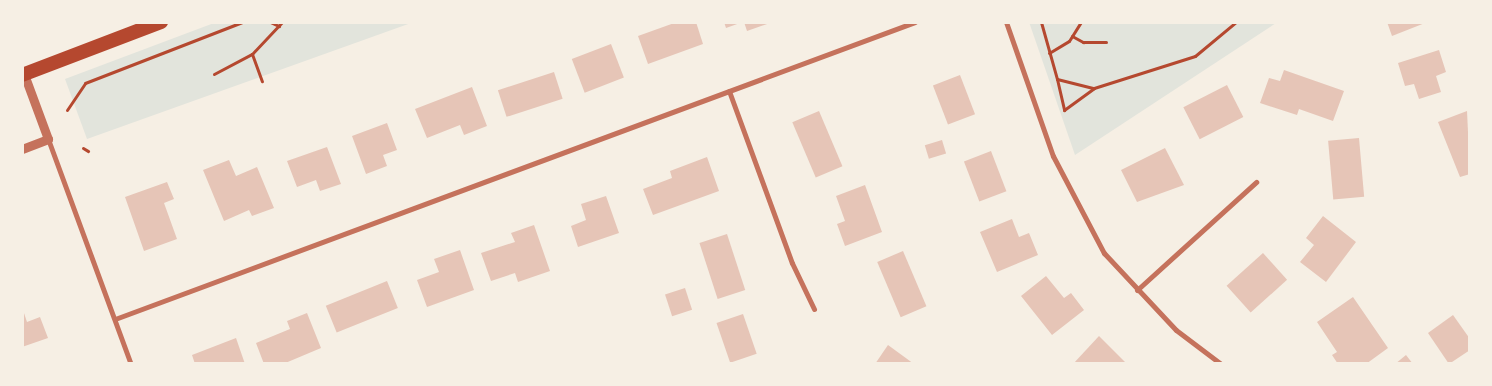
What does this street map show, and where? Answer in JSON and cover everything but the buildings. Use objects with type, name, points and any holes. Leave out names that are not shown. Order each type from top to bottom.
[{"type":"highway","points":[[23,75],[161,22]]},
{"type":"street","points":[[115,319],[916,22]]},
{"type":"street","points":[[1006,22],[1053,156],[1076,208],[1104,253],[1176,330],[1221,364]]},
{"type":"street","points":[[23,75],[131,364]]},
{"type":"street","points":[[729,92],[792,263],[814,309]]},
{"type":"street","points":[[22,149],[48,139]]},
{"type":"street","points":[[1137,290],[1256,182]]},
{"type":"path","points":[[67,110],[85,83],[242,22]]},
{"type":"path","points":[[270,22],[281,24]]},
{"type":"path","points":[[1041,22],[1064,110],[1094,88],[1195,56],[1236,22]]},
{"type":"path","points":[[1049,53],[1072,36],[1081,22]]},
{"type":"path","points":[[214,74],[252,54],[281,24]]},
{"type":"path","points":[[1072,36],[1083,42],[1106,42]]},
{"type":"path","points":[[252,54],[262,81]]},
{"type":"path","points":[[1057,79],[1094,88]]},
{"type":"path","points":[[83,148],[88,151]]},
{"type":"shaded area","points":[[1029,22],[1276,23],[1075,155]]},
{"type":"shaded area","points":[[214,23],[411,23],[87,139],[65,79]]}]
